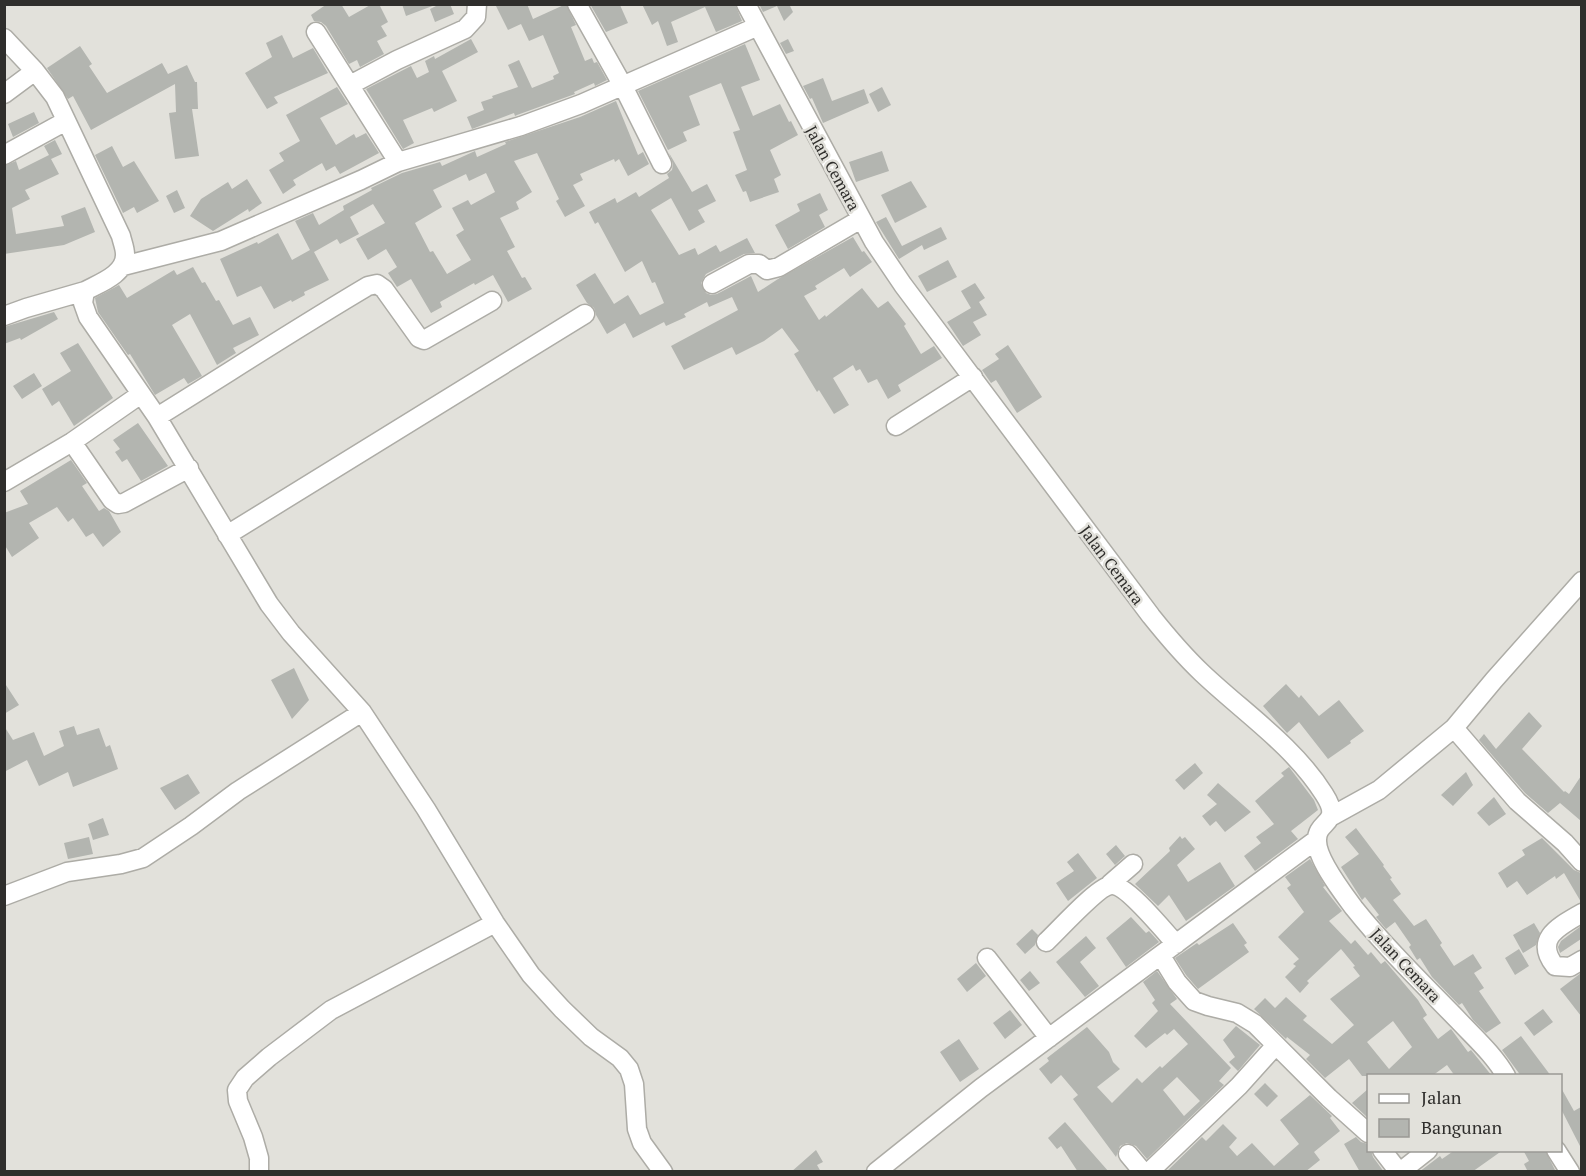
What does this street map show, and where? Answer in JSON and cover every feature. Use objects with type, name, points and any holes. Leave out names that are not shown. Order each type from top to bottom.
[{"type":"street","points":[[351,85],[397,60],[465,29],[476,17],[477,4]]},
{"type":"street","points":[[577,4],[623,86],[662,164]]},
{"type":"street","name":"Jalan Cemara","points":[[746,4],[756,27],[861,219],[903,285],[1158,625],[1196,667],[1251,714],[1309,772],[1332,807],[1332,816]]},
{"type":"street","points":[[4,316],[85,291],[112,276],[123,266],[221,241],[398,162],[522,126],[623,86],[756,27]]},
{"type":"street","points":[[316,32],[398,162]]},
{"type":"street","points":[[4,39],[35,71],[55,97],[121,236],[126,254],[123,266]]},
{"type":"street","points":[[4,94],[35,71]]},
{"type":"street","points":[[4,155],[66,121]]},
{"type":"street","points":[[712,284],[749,264],[759,264],[767,270],[779,267],[861,219]]},
{"type":"street","points":[[157,417],[258,355],[295,329],[368,286],[378,284],[384,289],[419,338],[424,340],[492,301]]},
{"type":"street","points":[[85,291],[83,303],[88,317],[157,417],[269,604],[291,633],[362,712],[426,809],[495,923],[531,975],[561,1009],[591,1037],[620,1058],[629,1069],[634,1083],[637,1129],[642,1143],[663,1172]]},
{"type":"street","points":[[227,535],[585,314]]},
{"type":"street","points":[[896,426],[973,378]]},
{"type":"street","points":[[4,482],[72,442],[141,394]]},
{"type":"street","points":[[72,442],[112,500],[118,504],[124,503],[189,468]]},
{"type":"street","points":[[876,1172],[943,1117],[1316,840],[1332,816],[1379,790],[1454,728],[1581,581]]},
{"type":"street","points":[[4,896],[67,872],[121,864],[143,858],[238,791],[362,712]]},
{"type":"street","points":[[1454,728],[1517,801],[1565,843],[1581,862]]},
{"type":"street","name":"Jalan Cemara","points":[[1316,840],[1319,852],[1329,871],[1353,906],[1385,945],[1489,1053],[1505,1074]]},
{"type":"street","points":[[1046,942],[1096,893],[1133,864]]},
{"type":"street","points":[[1110,884],[1117,885],[1129,895],[1176,944]]},
{"type":"street","points":[[1581,913],[1555,930],[1547,944],[1548,956],[1555,966],[1570,967],[1581,960]]},
{"type":"street","points":[[259,1172],[259,1158],[253,1137],[237,1101],[237,1090],[244,1078],[332,1010],[495,923]]},
{"type":"street","points":[[1161,956],[1177,982],[1194,1001],[1238,1013],[1255,1024],[1367,1133]]},
{"type":"street","points":[[987,958],[1049,1038]]},
{"type":"street","points":[[1139,1167],[1239,1086],[1276,1045]]},
{"type":"street","points":[[1384,1152],[1399,1172],[1425,1152]]},
{"type":"street","points":[[1557,1152],[1570,1172]]},
{"type":"building","points":[[327,4],[341,4],[349,17],[372,4],[379,4],[388,22],[381,26],[387,36],[377,41],[384,54],[360,67],[357,60],[349,64],[326,26],[314,21],[311,15]]},
{"type":"building","points":[[402,4],[435,4],[435,5],[406,16]]},
{"type":"building","points":[[440,4],[450,4],[454,14],[435,22],[430,9]]},
{"type":"building","points":[[495,4],[527,4],[533,19],[566,4],[576,25],[571,27],[585,61],[592,58],[594,63],[597,62],[607,80],[595,86],[594,83],[574,92],[575,94],[515,116],[514,113],[472,129],[467,117],[484,110],[481,102],[518,87],[508,65],[519,60],[532,88],[554,79],[553,76],[559,73],[543,35],[529,41],[521,24],[508,30]]},
{"type":"building","points":[[590,4],[622,4],[620,5],[628,23],[606,32]]},
{"type":"building","points":[[642,4],[735,4],[742,21],[716,32],[705,7],[671,22],[678,42],[667,46],[658,21],[652,25]]},
{"type":"building","points":[[759,4],[789,4],[793,12],[784,21],[777,6],[763,12]]},
{"type":"building","points":[[282,35],[293,58],[313,48],[328,73],[274,97],[278,103],[267,109],[245,73],[272,57],[266,43]]},
{"type":"building","points":[[471,39],[478,52],[442,71],[457,101],[434,112],[432,108],[403,120],[414,143],[403,149],[366,89],[411,66],[417,78],[429,72],[425,61],[434,56],[435,59]]},
{"type":"building","points":[[788,39],[794,51],[786,54],[780,43]]},
{"type":"building","points":[[745,44],[760,80],[741,87],[753,116],[780,104],[798,135],[770,150],[781,175],[774,179],[779,192],[750,202],[746,191],[743,192],[735,175],[747,170],[733,132],[740,130],[721,83],[689,96],[700,125],[683,132],[687,141],[668,150],[638,91]]},
{"type":"building","points":[[80,46],[92,64],[89,66],[107,93],[162,63],[168,74],[187,65],[197,82],[198,109],[192,109],[199,156],[175,159],[169,113],[176,112],[175,84],[91,130],[73,96],[68,99],[47,68]]},
{"type":"building","points":[[823,78],[832,101],[864,89],[869,103],[823,123],[812,98],[810,99],[803,86]]},
{"type":"building","points":[[337,87],[348,104],[320,118],[336,145],[354,134],[356,138],[366,133],[379,153],[340,174],[335,166],[326,171],[322,163],[293,180],[296,185],[283,194],[269,170],[284,161],[279,153],[300,141],[286,115]]},
{"type":"building","points":[[882,87],[891,105],[878,112],[869,94]]},
{"type":"building","points":[[616,101],[638,155],[643,152],[649,164],[628,176],[619,159],[615,162],[614,159],[580,174],[583,180],[573,185],[585,206],[565,217],[556,201],[559,199],[537,153],[514,161],[532,192],[516,202],[519,209],[500,218],[515,247],[507,251],[522,278],[525,277],[532,289],[508,302],[493,275],[440,302],[442,307],[431,313],[411,279],[397,287],[388,273],[397,267],[386,249],[368,260],[356,239],[385,223],[373,204],[350,217],[359,234],[340,244],[337,239],[314,252],[329,280],[304,292],[305,295],[292,302],[291,300],[274,309],[261,286],[237,297],[220,259],[257,242],[258,244],[278,233],[292,260],[310,250],[295,221],[313,213],[319,225],[344,210],[343,206],[372,190],[371,188],[402,173],[440,162],[442,166],[475,151],[477,157],[506,144],[505,142],[580,117]],"holes":[[[486,173],[495,192],[471,205],[468,200],[452,208],[464,230],[456,235],[471,260],[447,274],[433,251],[430,252],[415,223],[442,207],[433,190],[466,174],[469,181]]]},
{"type":"building","points":[[34,112],[39,123],[13,137],[8,124]]},
{"type":"building","points":[[55,140],[62,154],[51,159],[59,174],[25,190],[30,199],[12,208],[16,234],[64,226],[61,216],[85,207],[95,232],[64,245],[4,254],[4,166],[16,161],[19,170],[49,155],[44,146]]},
{"type":"building","points":[[112,146],[123,167],[134,161],[159,201],[137,213],[134,207],[123,213],[95,155]]},
{"type":"building","points":[[882,151],[889,171],[856,182],[849,162]]},
{"type":"building","points":[[669,153],[692,192],[707,184],[716,201],[698,210],[705,222],[689,231],[671,198],[651,210],[679,255],[695,248],[698,255],[716,245],[720,252],[747,238],[755,253],[744,254],[706,274],[701,283],[706,293],[717,294],[751,276],[758,292],[853,237],[862,252],[864,251],[872,262],[850,277],[844,268],[815,286],[817,289],[804,296],[819,320],[862,288],[878,308],[888,301],[906,324],[904,326],[921,354],[934,346],[942,358],[898,385],[901,391],[888,399],[877,379],[868,383],[860,369],[856,371],[853,365],[833,378],[849,405],[834,414],[819,390],[817,392],[794,354],[799,351],[782,328],[764,341],[736,355],[732,347],[684,370],[671,346],[738,310],[732,297],[709,307],[707,302],[684,314],[686,317],[666,326],[664,322],[633,338],[625,323],[607,334],[594,308],[587,303],[576,285],[595,273],[614,304],[628,295],[640,315],[664,303],[642,261],[625,272],[598,222],[595,224],[589,212],[615,198],[617,203],[636,192],[639,197],[669,178],[667,174],[672,170],[673,164]]},
{"type":"building","points":[[247,179],[262,203],[249,212],[248,209],[213,231],[190,216],[201,199],[228,182],[232,189]]},
{"type":"building","points":[[911,181],[927,207],[895,223],[881,195]]},
{"type":"building","points":[[177,190],[185,208],[174,213],[166,196]]},
{"type":"building","points":[[820,193],[828,210],[819,215],[825,227],[788,249],[775,225],[800,211],[797,204]]},
{"type":"building","points":[[886,217],[902,246],[941,227],[947,239],[924,250],[922,245],[899,259],[876,222]]},
{"type":"building","points":[[948,260],[957,277],[927,292],[918,276]]},
{"type":"building","points":[[193,267],[216,301],[219,300],[233,325],[250,317],[259,335],[233,348],[236,353],[217,365],[190,314],[172,325],[202,376],[188,384],[184,378],[155,395],[130,354],[128,355],[98,312],[95,298],[119,285],[127,298],[174,270],[177,275]]},
{"type":"building","points":[[975,283],[985,298],[979,302],[987,315],[973,322],[981,335],[963,346],[947,322],[971,308],[961,291]]},
{"type":"building","points":[[54,312],[58,319],[21,340],[20,338],[4,344],[4,327]]},
{"type":"building","points":[[78,343],[113,398],[74,426],[59,401],[52,406],[42,389],[71,371],[60,353]]},
{"type":"building","points":[[1008,345],[1042,397],[1017,413],[996,380],[991,383],[982,370],[999,359],[995,354]]},
{"type":"building","points":[[34,373],[42,386],[22,399],[13,386]]},
{"type":"building","points":[[138,423],[168,466],[141,481],[127,459],[122,462],[115,452],[120,449],[113,440]]},
{"type":"building","points":[[71,460],[87,483],[82,486],[99,511],[104,508],[109,511],[121,532],[103,547],[93,533],[86,537],[73,518],[68,522],[57,507],[29,523],[39,538],[12,557],[4,544],[4,513],[28,504],[20,491]]},
{"type":"building","points":[[294,668],[309,700],[292,719],[271,680]]},
{"type":"building","points":[[4,682],[19,705],[4,714]]},
{"type":"building","points":[[1286,684],[1299,698],[1301,695],[1319,716],[1339,700],[1364,731],[1328,759],[1299,722],[1287,733],[1263,706]]},
{"type":"building","points":[[1529,712],[1542,726],[1522,749],[1564,792],[1569,794],[1581,776],[1581,821],[1560,803],[1548,813],[1525,793],[1479,740],[1484,734],[1496,749]]},
{"type":"building","points":[[4,726],[13,740],[34,732],[44,756],[64,746],[59,731],[74,726],[77,735],[99,728],[106,747],[110,745],[118,769],[73,787],[68,772],[39,786],[27,760],[4,772]]},
{"type":"building","points":[[1195,763],[1203,773],[1184,790],[1175,780]]},
{"type":"building","points":[[1289,767],[1314,800],[1318,810],[1291,831],[1298,839],[1255,871],[1244,856],[1261,843],[1256,837],[1274,824],[1255,801],[1284,776],[1281,773]]},
{"type":"building","points":[[1466,772],[1473,785],[1453,806],[1441,795]]},
{"type":"building","points":[[188,774],[200,793],[175,810],[160,788]]},
{"type":"building","points":[[1218,783],[1251,812],[1225,832],[1216,821],[1210,826],[1202,816],[1217,804],[1207,795]]},
{"type":"building","points":[[1494,797],[1506,814],[1489,826],[1477,813]]},
{"type":"building","points":[[103,818],[109,835],[93,840],[88,824]]},
{"type":"building","points":[[1356,828],[1392,878],[1390,879],[1401,894],[1393,900],[1414,926],[1426,919],[1454,966],[1473,954],[1482,968],[1474,973],[1484,988],[1479,991],[1501,1023],[1486,1033],[1473,1020],[1462,1003],[1459,1005],[1432,977],[1420,958],[1417,960],[1409,947],[1411,945],[1395,922],[1386,929],[1376,917],[1379,915],[1365,897],[1362,900],[1341,867],[1359,854],[1345,837]]},
{"type":"building","points":[[1180,836],[1182,839],[1185,837],[1195,849],[1177,865],[1188,882],[1220,862],[1235,886],[1186,921],[1169,895],[1158,906],[1135,884],[1170,851],[1169,848]]},
{"type":"building","points":[[89,837],[93,854],[68,859],[64,843]]},
{"type":"building","points":[[1542,838],[1574,870],[1581,873],[1581,902],[1564,873],[1556,879],[1555,876],[1527,895],[1517,881],[1507,888],[1498,873],[1525,855],[1522,850]]},
{"type":"building","points":[[1116,845],[1125,856],[1115,865],[1106,854]]},
{"type":"building","points":[[1078,853],[1097,878],[1068,901],[1056,883],[1074,871],[1067,862]]},
{"type":"building","points":[[1310,859],[1325,886],[1323,887],[1342,911],[1329,921],[1351,944],[1355,940],[1368,955],[1371,952],[1381,964],[1385,961],[1418,1000],[1427,1015],[1423,1018],[1438,1039],[1451,1029],[1468,1052],[1471,1050],[1490,1074],[1454,1074],[1447,1065],[1435,1074],[1367,1074],[1367,1076],[1362,1076],[1349,1059],[1325,1078],[1306,1059],[1310,1055],[1287,1037],[1286,1039],[1254,1009],[1265,998],[1275,1008],[1286,997],[1307,1016],[1303,1020],[1332,1044],[1354,1025],[1330,999],[1360,976],[1341,949],[1307,981],[1309,983],[1300,993],[1285,977],[1296,966],[1293,964],[1299,959],[1278,937],[1304,912],[1287,888],[1291,885],[1285,877]],"holes":[[[1393,1021],[1412,1047],[1389,1069],[1367,1042]]]},
{"type":"building","points":[[1131,917],[1146,933],[1149,931],[1159,942],[1126,967],[1106,938]]},
{"type":"building","points":[[1233,923],[1247,943],[1244,945],[1249,952],[1198,989],[1175,958]]},
{"type":"building","points":[[1534,923],[1540,933],[1536,945],[1523,953],[1513,935]]},
{"type":"building","points":[[1581,926],[1581,939],[1560,953],[1558,947],[1561,941]]},
{"type":"building","points":[[1032,929],[1038,935],[1035,945],[1025,954],[1016,944]]},
{"type":"building","points":[[1086,936],[1096,948],[1080,962],[1099,986],[1085,997],[1056,962]]},
{"type":"building","points":[[1519,949],[1529,966],[1515,975],[1505,958]]},
{"type":"building","points":[[976,963],[986,976],[967,992],[957,979]]},
{"type":"building","points":[[1030,971],[1040,983],[1029,991],[1020,980]]},
{"type":"building","points":[[1157,971],[1177,999],[1170,1004],[1231,1068],[1219,1081],[1224,1085],[1147,1159],[1136,1146],[1127,1143],[1120,1146],[1116,1157],[1073,1099],[1078,1095],[1061,1075],[1051,1084],[1039,1069],[1049,1061],[1047,1058],[1087,1027],[1109,1052],[1113,1062],[1120,1069],[1097,1087],[1112,1103],[1137,1078],[1142,1083],[1160,1066],[1162,1068],[1188,1044],[1174,1029],[1146,1048],[1134,1036],[1158,1011],[1152,1003],[1155,1000],[1143,982]],"holes":[[[1177,1077],[1200,1101],[1184,1116],[1163,1090]]]},
{"type":"building","points":[[1581,973],[1581,1016],[1560,989]]},
{"type":"building","points":[[1543,1009],[1553,1022],[1534,1036],[1524,1023]]},
{"type":"building","points":[[1010,1010],[1022,1025],[1005,1039],[993,1023]]},
{"type":"building","points":[[1236,1026],[1260,1045],[1238,1071],[1229,1062],[1235,1057],[1223,1040]]},
{"type":"building","points":[[1521,1036],[1550,1074],[1520,1074],[1502,1050]]},
{"type":"building","points":[[959,1039],[979,1069],[960,1082],[940,1052]]},
{"type":"building","points":[[1265,1083],[1278,1096],[1267,1107],[1254,1094]]},
{"type":"building","points":[[1367,1090],[1367,1117],[1352,1103]]},
{"type":"building","points":[[1562,1090],[1574,1111],[1581,1107],[1581,1148],[1562,1111]]},
{"type":"building","points":[[1310,1095],[1332,1116],[1330,1118],[1340,1131],[1314,1152],[1320,1160],[1305,1172],[1166,1172],[1202,1137],[1206,1141],[1223,1124],[1237,1138],[1229,1147],[1237,1156],[1252,1143],[1274,1166],[1299,1144],[1280,1120]]},
{"type":"building","points":[[1065,1122],[1109,1172],[1078,1172],[1061,1146],[1057,1149],[1048,1138]]},
{"type":"building","points":[[1356,1137],[1367,1144],[1367,1152],[1372,1152],[1384,1172],[1360,1172],[1344,1144]]},
{"type":"building","points":[[816,1150],[823,1162],[817,1165],[821,1172],[791,1172]]},
{"type":"building","points":[[1452,1152],[1500,1152],[1472,1172],[1419,1172],[1440,1156],[1442,1159]]},
{"type":"building","points":[[1524,1152],[1546,1152],[1556,1172],[1528,1172],[1524,1164],[1529,1161]]}]
